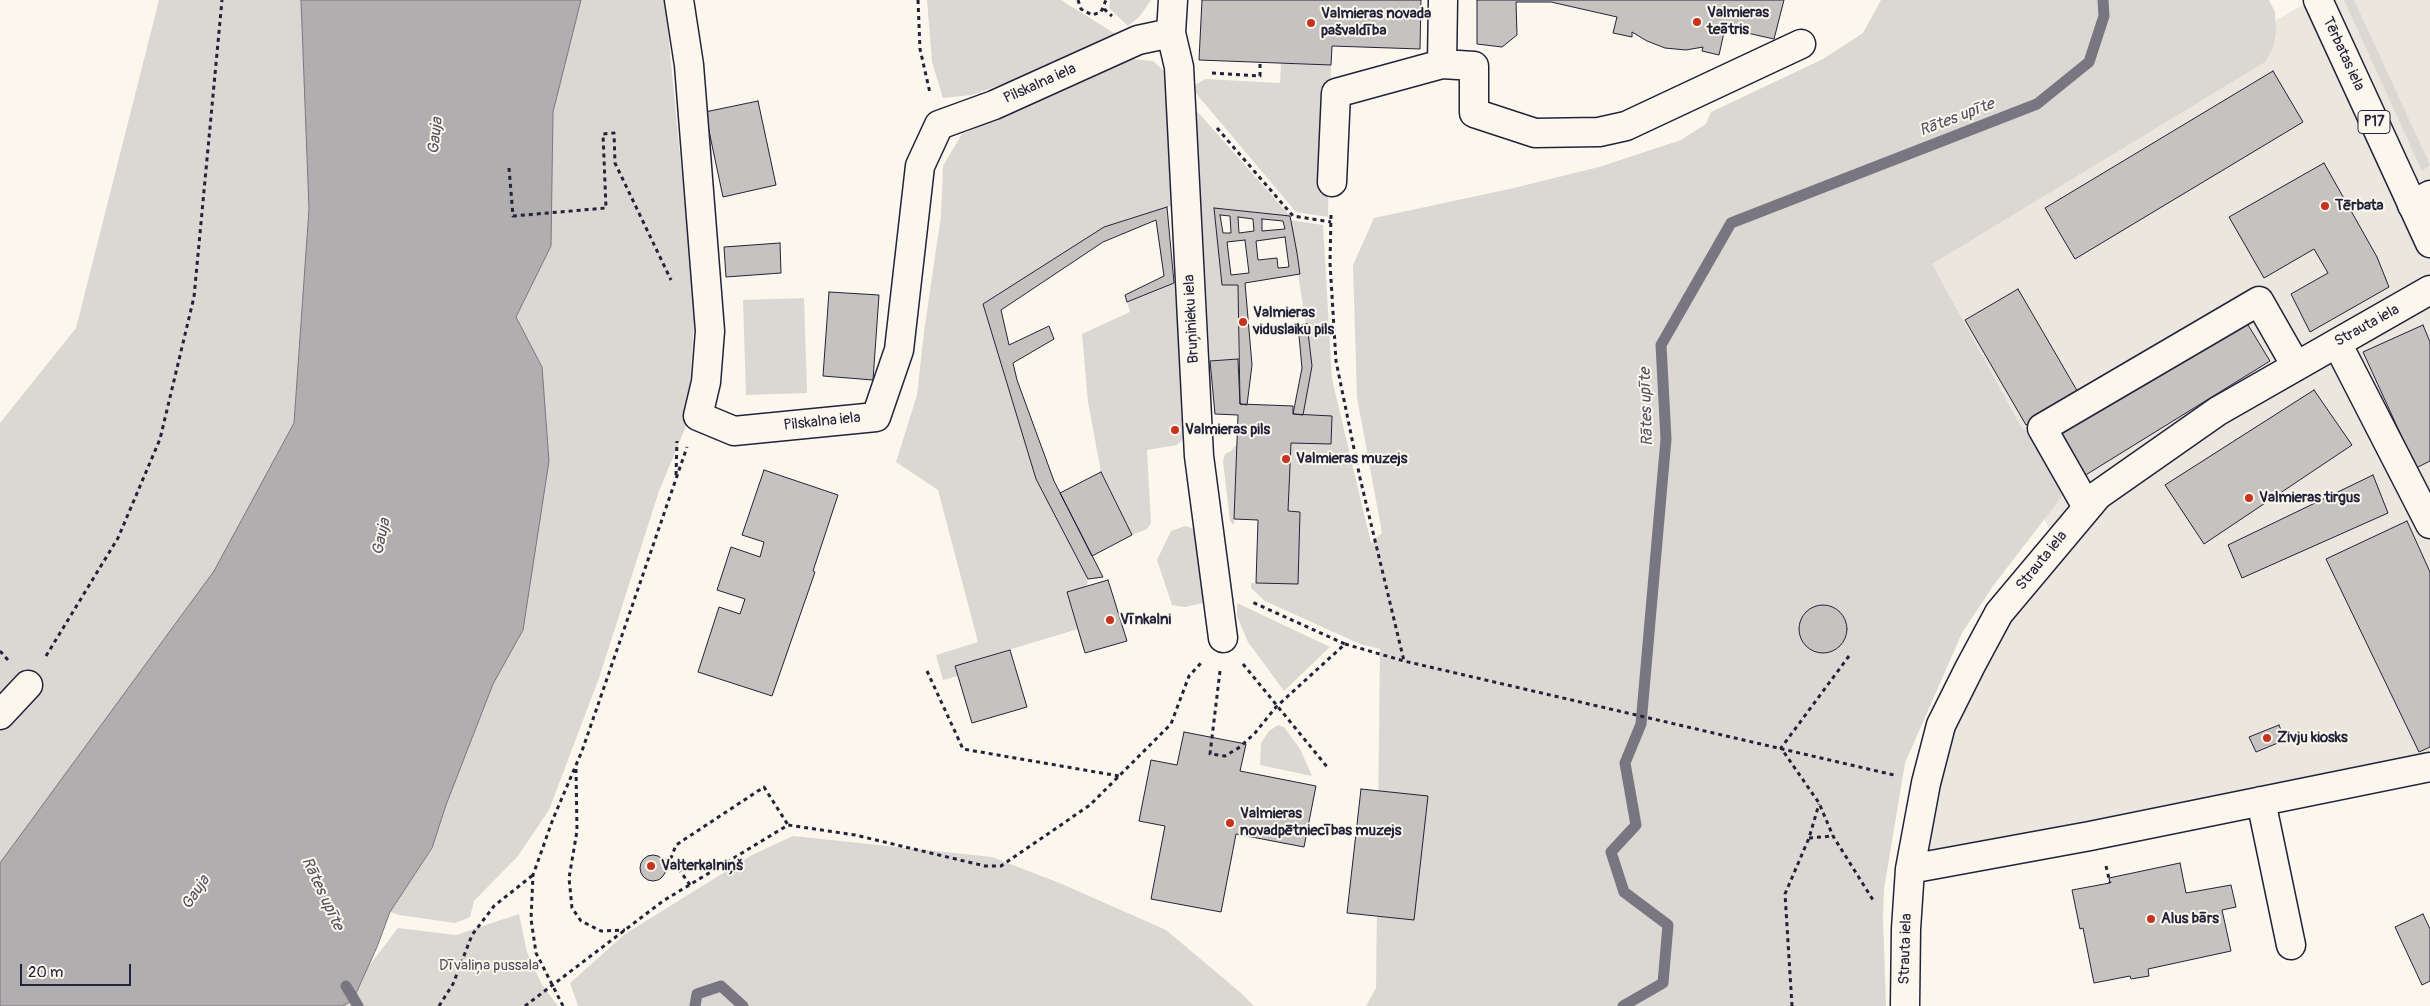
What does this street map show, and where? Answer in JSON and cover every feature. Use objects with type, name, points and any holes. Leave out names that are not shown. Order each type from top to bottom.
[{"type":"street","points":[[679,0],[689,64],[710,331],[706,382],[688,424]]},
{"type":"street","name":"Bruņinieku iela","points":[[1173,0],[1171,33],[1179,78],[1199,456],[1223,638]]},
{"type":"street","points":[[1442,64],[1443,0]]},
{"type":"street","name":"Tērbatas iela","points":[[2318,0],[2421,200],[2430,244]]},
{"type":"street","name":"Pilskalna iela","points":[[688,424],[734,431],[876,417],[899,350],[920,166],[939,125],[994,106],[1138,40],[1171,33]]},
{"type":"street","points":[[1332,182],[1336,93],[1442,64],[1474,66],[1474,114],[1535,133],[1599,132],[1626,126],[1801,44]]},
{"type":"street","name":"Strauta iela","points":[[1905,1006],[1906,929],[1910,869],[1926,783],[1941,726],[1999,613],[2096,501],[2218,411],[2430,290]]},
{"type":"street","points":[[2096,501],[2042,428],[2259,301],[2296,366]]},
{"type":"street","points":[[2338,343],[2430,524]]},
{"type":"street","points":[[0,715],[28,685]]},
{"type":"street","points":[[1910,869],[2430,767]]},
{"type":"street","points":[[2261,801],[2291,946]]},
{"type":"path","points":[[28,685],[118,538],[160,439],[194,297],[222,0]]},
{"type":"path","points":[[918,0],[920,49],[939,125]]},
{"type":"path","points":[[1077,0],[1081,9],[1092,15],[1101,12],[1106,0]]},
{"type":"path","points":[[1179,78],[1260,76],[1260,62]]},
{"type":"path","points":[[1179,78],[1293,216],[1331,222]]},
{"type":"path","points":[[509,168],[513,216],[606,208],[603,134],[614,133],[615,163],[675,289]]},
{"type":"path","points":[[1332,212],[1330,263],[1336,361],[1360,478],[1404,662]]},
{"type":"path","points":[[676,481],[688,424]]},
{"type":"path","points":[[563,1006],[536,953],[531,919],[533,874],[553,819],[576,766],[676,481],[688,424]]},
{"type":"path","points":[[1216,585],[1345,644],[1404,662],[1767,744],[1926,783]]},
{"type":"path","points":[[1223,638],[1210,754],[1225,756],[1240,747],[1255,733],[1276,707],[1345,644]]},
{"type":"path","points":[[1223,638],[1276,707],[1328,768]]},
{"type":"path","points":[[525,1006],[663,901],[788,825],[854,835],[985,866],[1001,866],[1090,805],[1171,724],[1189,676],[1223,638]]},
{"type":"path","points":[[1781,748],[1849,656]]},
{"type":"path","points":[[927,671],[962,748],[1119,776]]},
{"type":"path","points":[[1781,748],[1819,803],[1833,836],[1873,900]]},
{"type":"path","points":[[576,766],[578,832],[569,878],[572,908],[581,922],[601,930],[626,930]]},
{"type":"path","points":[[664,861],[671,858],[676,845],[764,787],[788,825]]},
{"type":"path","points":[[1792,1006],[1785,894],[1809,838],[1819,803]]},
{"type":"path","points":[[1809,838],[1833,836]]},
{"type":"path","points":[[671,858],[690,885]]},
{"type":"path","points":[[439,1006],[453,984],[472,935],[494,906],[533,874]]},
{"type":"shaded area","points":[[2311,0],[2430,0],[2430,767],[1910,869],[1941,725],[2056,543],[1905,237]]},
{"type":"green space","points":[[159,0],[301,0],[309,209],[294,423],[214,571],[0,863],[0,423],[76,328]]},
{"type":"green space","points":[[581,0],[665,0],[695,311],[687,424],[659,491],[599,678],[549,810],[518,856],[474,901],[470,917],[455,923],[399,915],[390,912],[432,848],[446,805],[493,684],[523,630],[542,367],[516,317],[551,246],[553,112]]},
{"type":"green space","points":[[927,0],[1061,0],[1122,38],[1090,53],[972,95],[943,98],[932,62]]},
{"type":"green space","points":[[1110,0],[1151,0],[1140,16],[1128,26],[1109,8]]},
{"type":"green space","points":[[1881,0],[2269,0],[2275,12],[2276,31],[2273,48],[2265,62],[1932,264],[2021,427],[2028,432],[2059,482],[2063,495],[1993,586],[1962,633],[1905,763],[1884,889],[1886,1006],[1366,1006],[1376,988],[1380,649],[1360,644],[1265,601],[1251,588],[1251,583],[1298,584],[1300,512],[1288,511],[1291,443],[1331,443],[1332,416],[1303,415],[1312,366],[1290,220],[1323,225],[1332,379],[1371,543],[1382,533],[1357,397],[1353,265],[1374,218],[1514,188],[1599,167],[1681,140],[1706,124],[1711,112],[1823,59],[1863,33]]},
{"type":"green space","points":[[2344,0],[2354,0],[2430,165],[2422,171]]},
{"type":"green space","points":[[1132,59],[1153,61],[1165,72],[1174,205],[1104,227],[983,304],[1036,479],[1088,579],[1087,586],[1067,593],[1078,629],[955,666],[958,676],[943,680],[936,655],[978,642],[938,490],[896,462],[917,395],[941,216],[943,166],[962,134]]},
{"type":"green space","points":[[1281,63],[1331,65],[1328,217],[1296,212],[1194,91],[1196,84],[1206,79],[1280,83]]},
{"type":"green space","points":[[1196,110],[1290,216],[1214,208],[1222,285],[1238,285],[1238,359],[1210,361]]},
{"type":"green space","points":[[1174,283],[1187,420],[1185,437],[1177,445],[1147,450],[1151,523],[1147,529],[1132,535],[1101,472],[1088,402],[1082,334],[1130,312],[1127,302]]},
{"type":"green space","points":[[804,298],[807,393],[746,395],[743,300]]},
{"type":"green space","points":[[1237,444],[1234,525],[1230,521],[1223,461],[1225,454],[1231,451]]},
{"type":"green space","points":[[1185,526],[1201,531],[1210,594],[1203,603],[1185,607],[1172,605],[1157,560],[1171,531]]},
{"type":"green space","points":[[1237,603],[1330,647],[1284,691],[1248,642],[1237,616]]},
{"type":"green space","points":[[1278,725],[1284,727],[1300,749],[1312,776],[1260,765],[1261,743],[1269,731]]},
{"type":"green space","points":[[793,836],[992,857],[1062,884],[1166,930],[1254,1006],[578,1006],[570,983],[625,934],[752,855]]},
{"type":"green space","name":"Dīvaliņa pussala","points":[[519,914],[527,952],[542,985],[558,1006],[338,1006],[398,928],[456,935]]},
{"type":"water","name":"Gauja","points":[[301,0],[581,0],[553,112],[551,246],[516,317],[542,367],[549,461],[523,630],[493,684],[446,805],[432,848],[390,912],[377,947],[353,1000],[343,1006],[0,1006],[0,863],[214,571],[294,423],[309,209]]},
{"type":"building","name":"Valmieras novada pašvaldība","points":[[1202,0],[1421,0],[1420,49],[1332,46],[1331,65],[1199,60]]},
{"type":"building","name":"Valmieras teātris","points":[[1477,0],[1784,0],[1774,39],[1725,28],[1719,55],[1702,51],[1703,47],[1686,50],[1665,48],[1647,41],[1632,32],[1632,37],[1613,33],[1617,17],[1551,2],[1516,2],[1517,35],[1502,47],[1477,44]]},
{"type":"building","points":[[2273,71],[2303,122],[2075,259],[2045,208]]},
{"type":"building","points":[[758,101],[776,185],[723,197],[705,112]]},
{"type":"building","points":[[2324,163],[2377,257],[2389,287],[2310,332],[2291,294],[2328,273],[2314,249],[2264,278],[2229,217]]},
{"type":"building","points":[[1167,207],[1174,283],[1127,302],[1125,295],[1164,276],[1156,220],[1103,242],[1001,310],[1009,345],[1049,326],[1054,339],[1013,363],[1017,380],[1054,481],[1103,577],[1088,579],[1036,479],[983,304],[1104,227]]},
{"type":"building","name":"Valmieras viduslaiku pils","points":[[1214,208],[1290,216],[1300,274],[1245,283],[1252,365],[1247,405],[1240,404],[1238,285],[1222,285]],"holes":[[[1220,215],[1230,216],[1231,233],[1223,233]],[[1238,217],[1253,219],[1254,231],[1239,233]],[[1262,219],[1283,221],[1285,229],[1262,231]],[[1285,237],[1289,267],[1278,268],[1277,258],[1258,260],[1256,241]],[[1245,240],[1249,273],[1231,275],[1227,242]]]},
{"type":"building","points":[[780,243],[781,273],[726,277],[724,247]]},
{"type":"building","points":[[2018,289],[2079,394],[2026,425],[1965,320]]},
{"type":"building","points":[[829,292],[879,295],[873,380],[823,376]]},
{"type":"building","points":[[2245,320],[2270,361],[2084,476],[2059,435]]},
{"type":"building","points":[[1307,324],[1312,366],[1303,415],[1293,414],[1302,368],[1298,325]]},
{"type":"building","points":[[2423,325],[2430,342],[2430,461],[2416,468],[2363,352]]},
{"type":"building","points":[[1238,359],[1240,404],[1293,406],[1293,414],[1332,416],[1331,444],[1291,443],[1288,511],[1300,512],[1298,584],[1256,583],[1258,520],[1234,519],[1238,415],[1215,414],[1210,361]]},
{"type":"building","points":[[2314,390],[2352,445],[2204,544],[2165,485]]},
{"type":"building","points":[[764,470],[838,495],[813,571],[815,572],[772,696],[698,672],[719,607],[740,614],[745,599],[717,590],[731,547],[760,557],[764,542],[742,535]]},
{"type":"building","points":[[1101,472],[1132,535],[1092,556],[1060,493]]},
{"type":"building","points":[[2373,475],[2388,513],[2242,578],[2228,545]]},
{"type":"building","points":[[2407,521],[2430,572],[2430,747],[2419,752],[2326,559]]},
{"type":"building","points":[[1108,580],[1127,641],[1085,653],[1067,592]]},
{"type":"building","points":[[1823,605],[1832,607],[1840,612],[1845,620],[1847,629],[1845,638],[1840,646],[1832,651],[1823,653],[1814,651],[1806,646],[1801,638],[1799,629],[1801,620],[1806,612],[1814,607]]},
{"type":"building","points":[[1010,650],[1027,707],[972,723],[955,666]]},
{"type":"building","name":"Zivju kiosks","points":[[2279,725],[2285,740],[2256,752],[2249,737]]},
{"type":"building","name":"Valmieras novadpētniecības muzejs","points":[[1184,732],[1246,744],[1240,771],[1316,786],[1304,847],[1236,834],[1221,912],[1151,899],[1165,826],[1139,821],[1151,760],[1177,765]]},
{"type":"building","points":[[1361,789],[1428,796],[1414,920],[1347,913]]},
{"type":"building","points":[[653,855],[662,859],[666,868],[662,877],[653,881],[644,877],[640,868],[644,859]]},
{"type":"building","name":"Alus bārs","points":[[2180,863],[2186,893],[2231,885],[2236,907],[2222,910],[2231,951],[2148,969],[2149,976],[2131,979],[2130,976],[2094,983],[2083,928],[2080,929],[2072,890],[2110,883],[2109,878]]},
{"type":"building","points":[[2423,914],[2430,929],[2430,981],[2422,985],[2395,927]]},
{"type":"waterway","name":"Rātes upīte","points":[[1623,1006],[1663,983],[1668,925],[1624,892],[1611,852],[1636,825],[1625,763],[1641,724],[1666,439],[1661,345],[1731,223],[2037,104],[2089,62],[2104,16],[2103,0]]},
{"type":"waterway","name":"Rātes upīte","points":[[346,986],[358,1006]]},
{"type":"waterway","name":"Rātes upīte","points":[[695,1006],[697,994],[721,986],[743,1006]]},
{"type":"place","name":"Valmieras teātris","points":[[1697,22]]},
{"type":"place","name":"Valmieras novada pašvaldība","points":[[1311,23]]},
{"type":"place","name":"Tērbata","points":[[2325,206]]},
{"type":"place","name":"Valmieras viduslaiku pils","points":[[1243,322]]},
{"type":"place","name":"Valmieras pils","points":[[1175,430]]},
{"type":"place","name":"Valmieras muzejs","points":[[1286,459]]},
{"type":"place","name":"Valmieras tirgus","points":[[2249,498]]},
{"type":"place","name":"Vīnkalni","points":[[1110,620]]},
{"type":"place","name":"Zivju kiosks","points":[[2267,738]]},
{"type":"place","name":"Valmieras novadpētniecības muzejs","points":[[1230,823]]},
{"type":"place","name":"Valterkalniņš","points":[[651,866]]},
{"type":"place","name":"Alus bārs","points":[[2151,919]]}]
